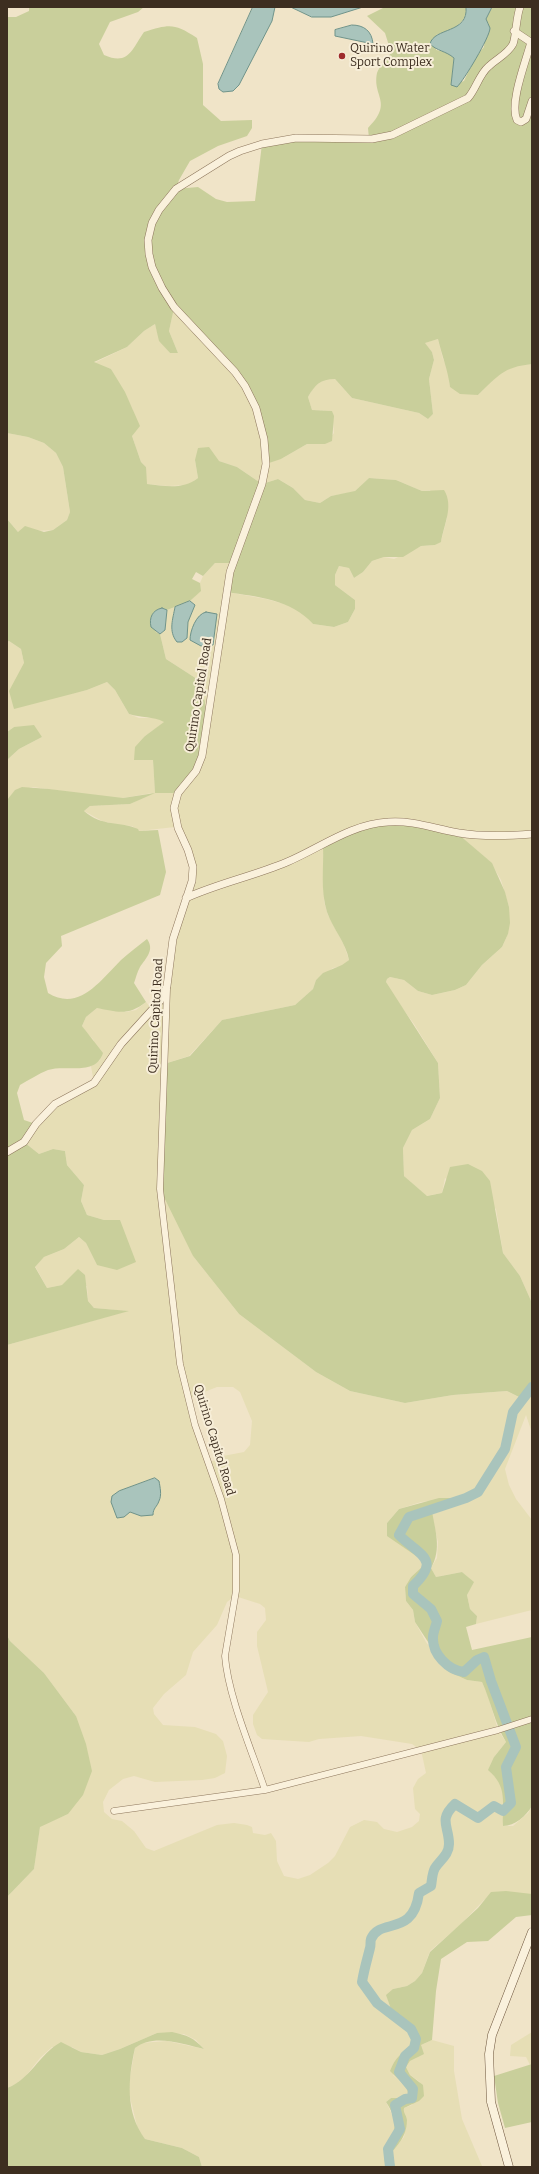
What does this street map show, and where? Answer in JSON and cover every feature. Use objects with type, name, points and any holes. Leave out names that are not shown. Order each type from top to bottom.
[{"type":"main road","points":[[509,2167],[491,2102],[488,2075],[489,2054],[492,2035],[532,1932]]},
{"type":"street","name":"Quirino Capitol Road","points":[[265,1790],[225,1666],[225,1656],[236,1591],[235,1549],[221,1499],[196,1425],[180,1364],[172,1305],[160,1189],[167,986],[173,939],[192,881],[193,867],[188,850],[178,828],[174,808],[178,793],[196,771],[202,756],[230,572],[262,484],[266,464],[264,439],[256,408],[245,386],[235,372],[174,307],[152,267],[148,240],[152,223],[159,210],[176,189],[229,156],[240,151],[262,144],[296,138],[372,139],[392,135],[468,98],[475,90],[486,68],[510,48],[514,42],[514,31],[520,7]]},
{"type":"street","points":[[514,31],[531,43],[515,101],[514,111],[517,120],[521,122],[526,119],[532,101]]},
{"type":"street","points":[[186,898],[286,862],[340,835],[369,824],[402,821],[418,823],[457,833],[484,836],[532,834]]},
{"type":"street","points":[[7,1152],[24,1142],[36,1124],[55,1104],[94,1083],[121,1044],[160,1001],[167,986]]},
{"type":"street","points":[[114,1811],[265,1790],[498,1730],[532,1719]]},
{"type":"shaded area","points":[[174,307],[235,372],[281,459],[307,444],[325,444],[334,433],[332,411],[312,410],[308,397],[314,387],[324,379],[335,379],[352,398],[419,413],[428,419],[433,414],[429,379],[434,360],[432,352],[424,343],[438,339],[443,359],[448,368],[450,387],[478,395],[500,372],[519,365],[532,364],[532,1303],[520,1276],[503,1253],[496,1209],[445,1178],[442,1193],[426,1196],[404,1176],[403,1148],[412,1130],[430,1119],[440,1098],[438,1063],[414,1024],[388,989],[386,982],[387,979],[390,977],[404,980],[418,991],[432,995],[455,990],[466,985],[482,965],[502,947],[508,934],[509,907],[501,880],[491,863],[457,833],[323,854],[324,902],[328,915],[344,945],[349,960],[342,966],[333,968],[316,980],[313,989],[295,1005],[222,1020],[189,1056],[164,1064],[193,1256],[239,1314],[316,1372],[350,1391],[405,1403],[453,1395],[507,1391],[526,1401],[532,1395],[532,1433],[526,1415],[505,1469],[509,1485],[516,1499],[532,1520],[532,1610],[476,1624],[477,1616],[470,1609],[467,1595],[473,1582],[462,1572],[436,1577],[431,1568],[437,1558],[438,1542],[431,1511],[458,1498],[421,1502],[399,1509],[387,1523],[424,1565],[411,1577],[405,1587],[406,1601],[413,1610],[415,1622],[426,1642],[447,1671],[467,1680],[482,1682],[488,1696],[498,1730],[506,1742],[494,1757],[495,1776],[502,1786],[504,1798],[503,1826],[513,1826],[528,1813],[532,1806],[532,1894],[484,1900],[460,1925],[430,1951],[422,1973],[415,1981],[407,1986],[393,1989],[413,2036],[414,2048],[406,2049],[393,2075],[406,2087],[409,2096],[408,2098],[391,2098],[386,2102],[396,2123],[395,2132],[387,2144],[385,2162],[387,2167],[202,2167],[199,2157],[182,2148],[145,2139],[138,2130],[128,2089],[135,2048],[141,2043],[167,2041],[204,2049],[196,2040],[184,2034],[157,2033],[102,2055],[81,2052],[72,2047],[52,2047],[40,2058],[25,2077],[16,2084],[7,2088],[7,1897],[34,1869],[40,1826],[68,1814],[76,1716],[44,1673],[10,1641],[7,1635],[7,1345],[127,1311],[94,1308],[88,1301],[87,1286],[62,1285],[47,1288],[35,1266],[44,1257],[64,1249],[79,1237],[86,1243],[97,1265],[120,1220],[104,1220],[87,1215],[81,1201],[84,1185],[67,1165],[65,1151],[53,1149],[39,1154],[24,1142],[45,1113],[94,1083],[91,1066],[100,1060],[93,1039],[86,1033],[82,1026],[86,1017],[97,1008],[126,1012],[136,1010],[146,1002],[152,1009],[167,986],[173,939],[193,867],[175,827],[139,831],[132,826],[102,821],[84,811],[90,806],[130,804],[152,793],[123,798],[110,798],[33,787],[15,791],[7,800],[7,760],[19,749],[42,737],[14,727],[7,732],[7,642],[9,641],[21,649],[24,663],[64,695],[87,690],[107,682],[115,690],[129,714],[139,718],[157,718],[165,722],[145,736],[134,760],[153,760],[155,792],[197,679],[166,659],[160,634],[165,630],[167,610],[175,607],[171,630],[188,630],[188,622],[195,605],[190,601],[200,591],[200,583],[203,576],[215,563],[233,563],[227,592],[266,599],[288,605],[303,613],[313,624],[334,627],[348,622],[355,609],[355,600],[335,585],[335,575],[339,566],[349,568],[354,578],[363,572],[372,561],[384,557],[394,559],[421,546],[435,545],[441,541],[447,518],[430,490],[422,491],[396,480],[369,478],[354,492],[331,496],[320,503],[305,500],[293,488],[278,479],[262,484],[237,467],[219,461],[195,460],[198,478],[189,485],[168,486],[146,484],[146,467],[141,462],[132,436],[133,410],[111,369],[94,363],[127,347],[144,331],[155,324],[160,341],[170,353],[178,353],[169,331]],"holes":[[[217,1387],[233,1387],[240,1392],[252,1421],[250,1445],[244,1452],[223,1456],[209,1463],[189,1398]],[[235,1596],[260,1604],[265,1608],[266,1620],[257,1632],[257,1646],[268,1692],[253,1715],[253,1724],[257,1735],[262,1739],[309,1742],[319,1739],[361,1736],[412,1744],[421,1750],[426,1773],[418,1779],[413,1788],[415,1809],[420,1814],[419,1821],[412,1827],[397,1832],[384,1829],[377,1822],[364,1820],[350,1827],[335,1856],[328,1863],[310,1875],[298,1879],[284,1876],[277,1861],[276,1841],[271,1833],[265,1835],[253,1833],[252,1827],[234,1823],[217,1825],[154,1851],[146,1848],[134,1831],[122,1821],[112,1819],[104,1812],[103,1802],[109,1790],[123,1779],[134,1776],[155,1782],[202,1780],[215,1778],[225,1773],[227,1756],[223,1741],[216,1734],[195,1727],[163,1725],[154,1714],[153,1708],[164,1694],[186,1675],[193,1652],[217,1625],[227,1602]]]},
{"type":"shaded area","points":[[7,433],[28,437],[44,443],[56,453],[63,467],[70,512],[67,520],[53,530],[18,532],[7,519]]},
{"type":"shaded area","points":[[532,2032],[532,2064],[530,2065],[526,2057],[510,2056],[511,2045]]},
{"type":"shaded area","points":[[432,2040],[454,2046],[454,2071],[462,2119],[482,2166],[485,2167],[395,2167],[392,2152],[404,2137],[407,2121],[403,2112],[404,2108],[412,2105],[420,2082],[410,2075],[406,2067],[410,2061],[416,2058],[421,2045]]},
{"type":"green space","points":[[29,7],[144,7],[138,12],[110,22],[99,44],[104,55],[112,58],[124,57],[129,54],[144,32],[160,27],[177,27],[197,38],[203,64],[203,105],[221,121],[252,120],[252,128],[247,136],[218,146],[190,161],[179,180],[176,189],[198,187],[216,199],[227,202],[255,201],[262,144],[296,138],[369,139],[368,128],[376,119],[380,112],[381,106],[376,81],[377,73],[391,52],[385,33],[367,16],[385,7],[466,7],[464,18],[457,26],[436,35],[436,50],[447,52],[454,58],[451,85],[464,81],[475,57],[484,47],[486,19],[492,7],[532,7],[532,364],[522,365],[507,370],[478,395],[460,394],[450,387],[438,339],[425,343],[432,352],[434,360],[429,379],[433,414],[428,419],[419,413],[352,398],[335,379],[325,380],[313,389],[308,397],[312,410],[332,411],[334,416],[332,441],[325,444],[307,444],[281,459],[266,464],[264,439],[245,386],[174,308],[169,331],[178,353],[170,353],[159,341],[155,324],[144,331],[127,347],[94,362],[111,369],[125,392],[140,426],[132,436],[141,462],[146,467],[147,484],[160,486],[180,486],[192,482],[198,478],[195,460],[198,448],[209,447],[219,461],[237,467],[262,484],[278,479],[293,488],[305,500],[320,503],[331,496],[355,491],[369,478],[396,480],[422,491],[444,490],[447,496],[448,509],[441,542],[435,545],[421,546],[403,557],[384,557],[372,561],[363,572],[354,578],[349,568],[339,566],[335,575],[335,585],[355,600],[355,609],[348,622],[334,627],[313,624],[294,609],[284,604],[273,600],[227,592],[233,563],[215,563],[203,576],[196,572],[192,579],[200,583],[201,591],[190,601],[167,610],[158,609],[155,611],[152,615],[156,632],[160,634],[166,659],[197,679],[205,702],[205,742],[202,756],[178,793],[155,793],[153,760],[134,760],[135,747],[145,736],[164,722],[129,714],[115,690],[107,682],[87,690],[14,709],[9,691],[24,663],[21,649],[9,641],[7,642],[7,519],[18,532],[25,526],[44,532],[53,530],[67,520],[70,512],[63,467],[56,453],[44,443],[28,437],[7,433],[7,17],[16,17],[29,11]]},
{"type":"green space","points":[[34,725],[42,737],[19,749],[7,760],[7,732],[14,727]]},
{"type":"green space","points":[[22,787],[123,798],[155,793],[130,804],[90,806],[84,811],[104,822],[131,827],[138,829],[139,831],[158,830],[166,872],[160,895],[61,936],[62,946],[46,963],[44,977],[48,993],[59,998],[70,999],[79,996],[88,992],[97,985],[121,960],[147,939],[150,947],[149,954],[139,969],[134,983],[146,1002],[134,1009],[123,1012],[97,1008],[86,1017],[82,1026],[103,1053],[99,1060],[94,1065],[87,1067],[48,1070],[20,1085],[17,1093],[24,1120],[36,1124],[24,1142],[39,1154],[53,1149],[65,1151],[67,1165],[84,1185],[81,1201],[87,1215],[104,1220],[120,1220],[136,1262],[117,1270],[97,1265],[86,1243],[79,1237],[64,1249],[44,1257],[35,1267],[47,1288],[62,1285],[78,1269],[85,1275],[88,1301],[94,1308],[129,1311],[7,1345],[7,800],[15,790]]},
{"type":"green space","points":[[386,822],[457,833],[492,863],[505,892],[509,907],[510,923],[508,934],[502,947],[482,965],[466,985],[455,990],[432,995],[418,991],[404,980],[390,977],[386,982],[438,1063],[440,1098],[430,1119],[412,1130],[403,1148],[404,1176],[427,1196],[442,1193],[450,1167],[468,1164],[482,1171],[490,1181],[503,1253],[520,1276],[532,1303],[532,1395],[527,1401],[507,1391],[453,1395],[405,1403],[350,1391],[316,1372],[239,1314],[193,1256],[160,1189],[164,1064],[190,1056],[222,1020],[295,1005],[313,989],[316,980],[323,973],[342,965],[349,960],[345,948],[327,912],[325,904],[323,887],[323,844]]},
{"type":"green space","points":[[439,1498],[460,1498],[444,1503],[432,1511],[437,1547],[431,1568],[436,1577],[462,1572],[474,1582],[467,1595],[470,1609],[477,1616],[476,1624],[466,1627],[472,1650],[532,1637],[532,1806],[520,1820],[507,1826],[503,1826],[503,1795],[499,1783],[488,1770],[494,1757],[506,1742],[499,1728],[482,1682],[467,1680],[447,1671],[415,1622],[413,1610],[406,1601],[405,1587],[411,1577],[424,1565],[422,1560],[387,1536],[387,1523],[399,1509]]},
{"type":"green space","points":[[7,1635],[10,1641],[44,1673],[76,1716],[86,1744],[92,1771],[83,1795],[68,1814],[40,1827],[34,1869],[7,1897]]},
{"type":"green space","points":[[506,1891],[532,1894],[532,1915],[516,1917],[488,1941],[467,1942],[441,1959],[436,1991],[432,2040],[421,2045],[424,2054],[410,2061],[406,2067],[410,2075],[423,2085],[424,2096],[419,2101],[404,2108],[407,2120],[405,2133],[401,2141],[392,2152],[395,2167],[387,2167],[384,2158],[385,2151],[394,2132],[395,2124],[386,2102],[391,2098],[408,2098],[409,2096],[406,2087],[390,2071],[394,2062],[399,2056],[414,2047],[413,2036],[395,2020],[386,1995],[393,1989],[407,1986],[415,1981],[422,1973],[430,1952],[478,1908],[491,1892]]},
{"type":"green space","points":[[172,2032],[182,2034],[190,2038],[204,2049],[159,2040],[142,2044],[135,2048],[130,2083],[131,2107],[134,2118],[145,2139],[182,2148],[199,2157],[202,2167],[7,2167],[7,2088],[15,2084],[29,2073],[53,2047],[61,2042],[81,2052],[102,2055],[157,2033]]},
{"type":"green space","points":[[532,2064],[532,2122],[505,2128],[498,2103],[494,2076]]},
{"type":"water","points":[[253,7],[275,7],[272,21],[239,85],[233,91],[223,92],[219,89],[218,84]]},
{"type":"water","points":[[291,7],[363,7],[331,17],[312,17]]},
{"type":"water","points":[[466,7],[492,7],[486,19],[490,28],[486,40],[476,58],[457,87],[451,85],[454,58],[430,44],[438,35],[462,22],[465,16]]},
{"type":"water","points":[[352,25],[360,26],[367,30],[371,36],[373,44],[335,36],[335,30]]},
{"type":"water","points":[[190,601],[195,605],[188,622],[187,638],[182,642],[177,642],[174,638],[172,629],[172,620],[175,607]]},
{"type":"water","points":[[162,608],[167,610],[165,630],[160,634],[151,627],[150,621],[152,615]]},
{"type":"water","points":[[206,612],[217,614],[213,645],[201,646],[190,640],[190,636],[192,628],[199,616]]},
{"type":"water","points":[[155,1478],[159,1481],[161,1494],[153,1515],[141,1516],[130,1512],[124,1517],[117,1518],[111,1502],[112,1496],[119,1491]]},
{"type":"waterway","points":[[390,2167],[388,2149],[400,2129],[395,2105],[405,2099],[412,2098],[413,2089],[399,2072],[405,2056],[414,2048],[416,2039],[411,2029],[377,2003],[362,1982],[371,1939],[375,1933],[381,1929],[404,1922],[416,1907],[419,1893],[431,1886],[434,1870],[449,1848],[446,1819],[447,1814],[455,1804],[478,1818],[494,1806],[503,1811],[511,1803],[506,1767],[516,1747],[491,1681],[484,1657],[477,1660],[464,1672],[458,1671],[447,1665],[438,1655],[433,1643],[433,1633],[437,1621],[431,1609],[413,1594],[413,1586],[422,1577],[427,1563],[420,1553],[399,1535],[409,1517],[466,1498],[478,1492],[505,1449],[513,1412],[532,1387]]},
{"type":"place","name":"Quirino Water Sport Complex","points":[[342,56]]}]
